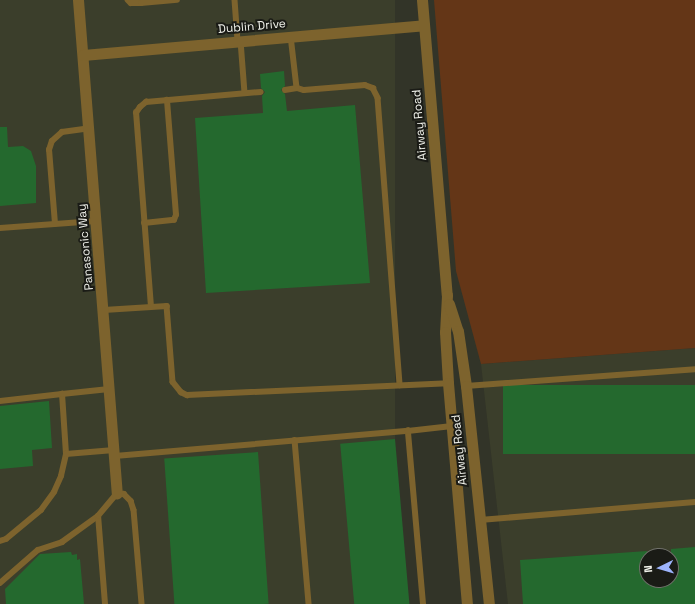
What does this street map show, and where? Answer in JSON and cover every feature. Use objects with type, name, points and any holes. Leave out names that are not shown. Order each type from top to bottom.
[{"type":"street","name":"Panasonic Way","points":[[78,0],[97,221],[117,493]]},
{"type":"street","name":"Airway Road","points":[[422,0],[447,295],[445,332],[448,383],[467,604]]},
{"type":"street","name":"Dublin Drive","points":[[83,55],[424,25]]},
{"type":"street","name":"Airway Road","points":[[447,295],[458,331],[466,386],[489,604]]},
{"type":"lane","points":[[128,0],[131,3],[177,0]]},
{"type":"lane","points":[[235,0],[245,93]]},
{"type":"lane","points":[[291,36],[296,88]]},
{"type":"lane","points":[[285,90],[296,88],[304,90],[365,84],[373,88],[378,98],[400,385]]},
{"type":"lane","points":[[151,307],[136,114],[140,107],[146,102],[261,92]]},
{"type":"lane","points":[[144,223],[174,220],[176,215],[167,100]]},
{"type":"lane","points":[[55,224],[49,150],[52,141],[62,132],[89,128]]},
{"type":"lane","points":[[0,228],[97,221]]},
{"type":"lane","points":[[104,310],[167,306],[173,382],[181,392],[187,395],[448,383]]},
{"type":"lane","points":[[466,386],[695,370]]},
{"type":"lane","points":[[0,401],[110,389]]},
{"type":"lane","points":[[0,541],[6,539],[41,510],[54,492],[61,476],[66,454],[62,394]]},
{"type":"lane","points":[[66,454],[114,453],[295,440],[452,426]]},
{"type":"lane","points":[[408,431],[423,604]]},
{"type":"lane","points":[[295,440],[309,604]]},
{"type":"lane","points":[[0,583],[38,550],[62,542],[98,516],[117,493],[124,494],[131,501],[134,510],[142,604]]},
{"type":"lane","points":[[480,520],[695,502]]},
{"type":"lane","points":[[98,516],[105,604]]},
{"type":"shaded area","points":[[0,0],[395,0],[395,604],[0,604]]},
{"type":"shaded area","points":[[434,0],[695,0],[695,348],[481,364],[456,271]]},
{"type":"shaded area","points":[[695,348],[695,604],[508,604],[481,364]]},
{"type":"building","points":[[284,71],[285,86],[281,90],[285,94],[287,111],[355,105],[370,283],[206,293],[195,118],[263,113],[262,96],[265,92],[261,88],[260,74]]},
{"type":"building","points":[[0,127],[7,127],[8,147],[23,146],[31,151],[36,166],[36,203],[0,206]]},
{"type":"building","points":[[503,385],[695,385],[695,454],[503,454]]},
{"type":"building","points":[[49,401],[52,448],[32,450],[33,466],[0,469],[0,406]]},
{"type":"building","points":[[395,439],[409,604],[354,604],[340,444]]},
{"type":"building","points":[[258,452],[269,604],[174,604],[164,459]]},
{"type":"building","points":[[695,547],[695,604],[523,604],[520,560],[639,552],[639,588],[679,588],[679,548]]},
{"type":"building","points":[[71,552],[72,555],[77,554],[77,560],[80,559],[84,604],[6,604],[5,589],[40,554]]}]
